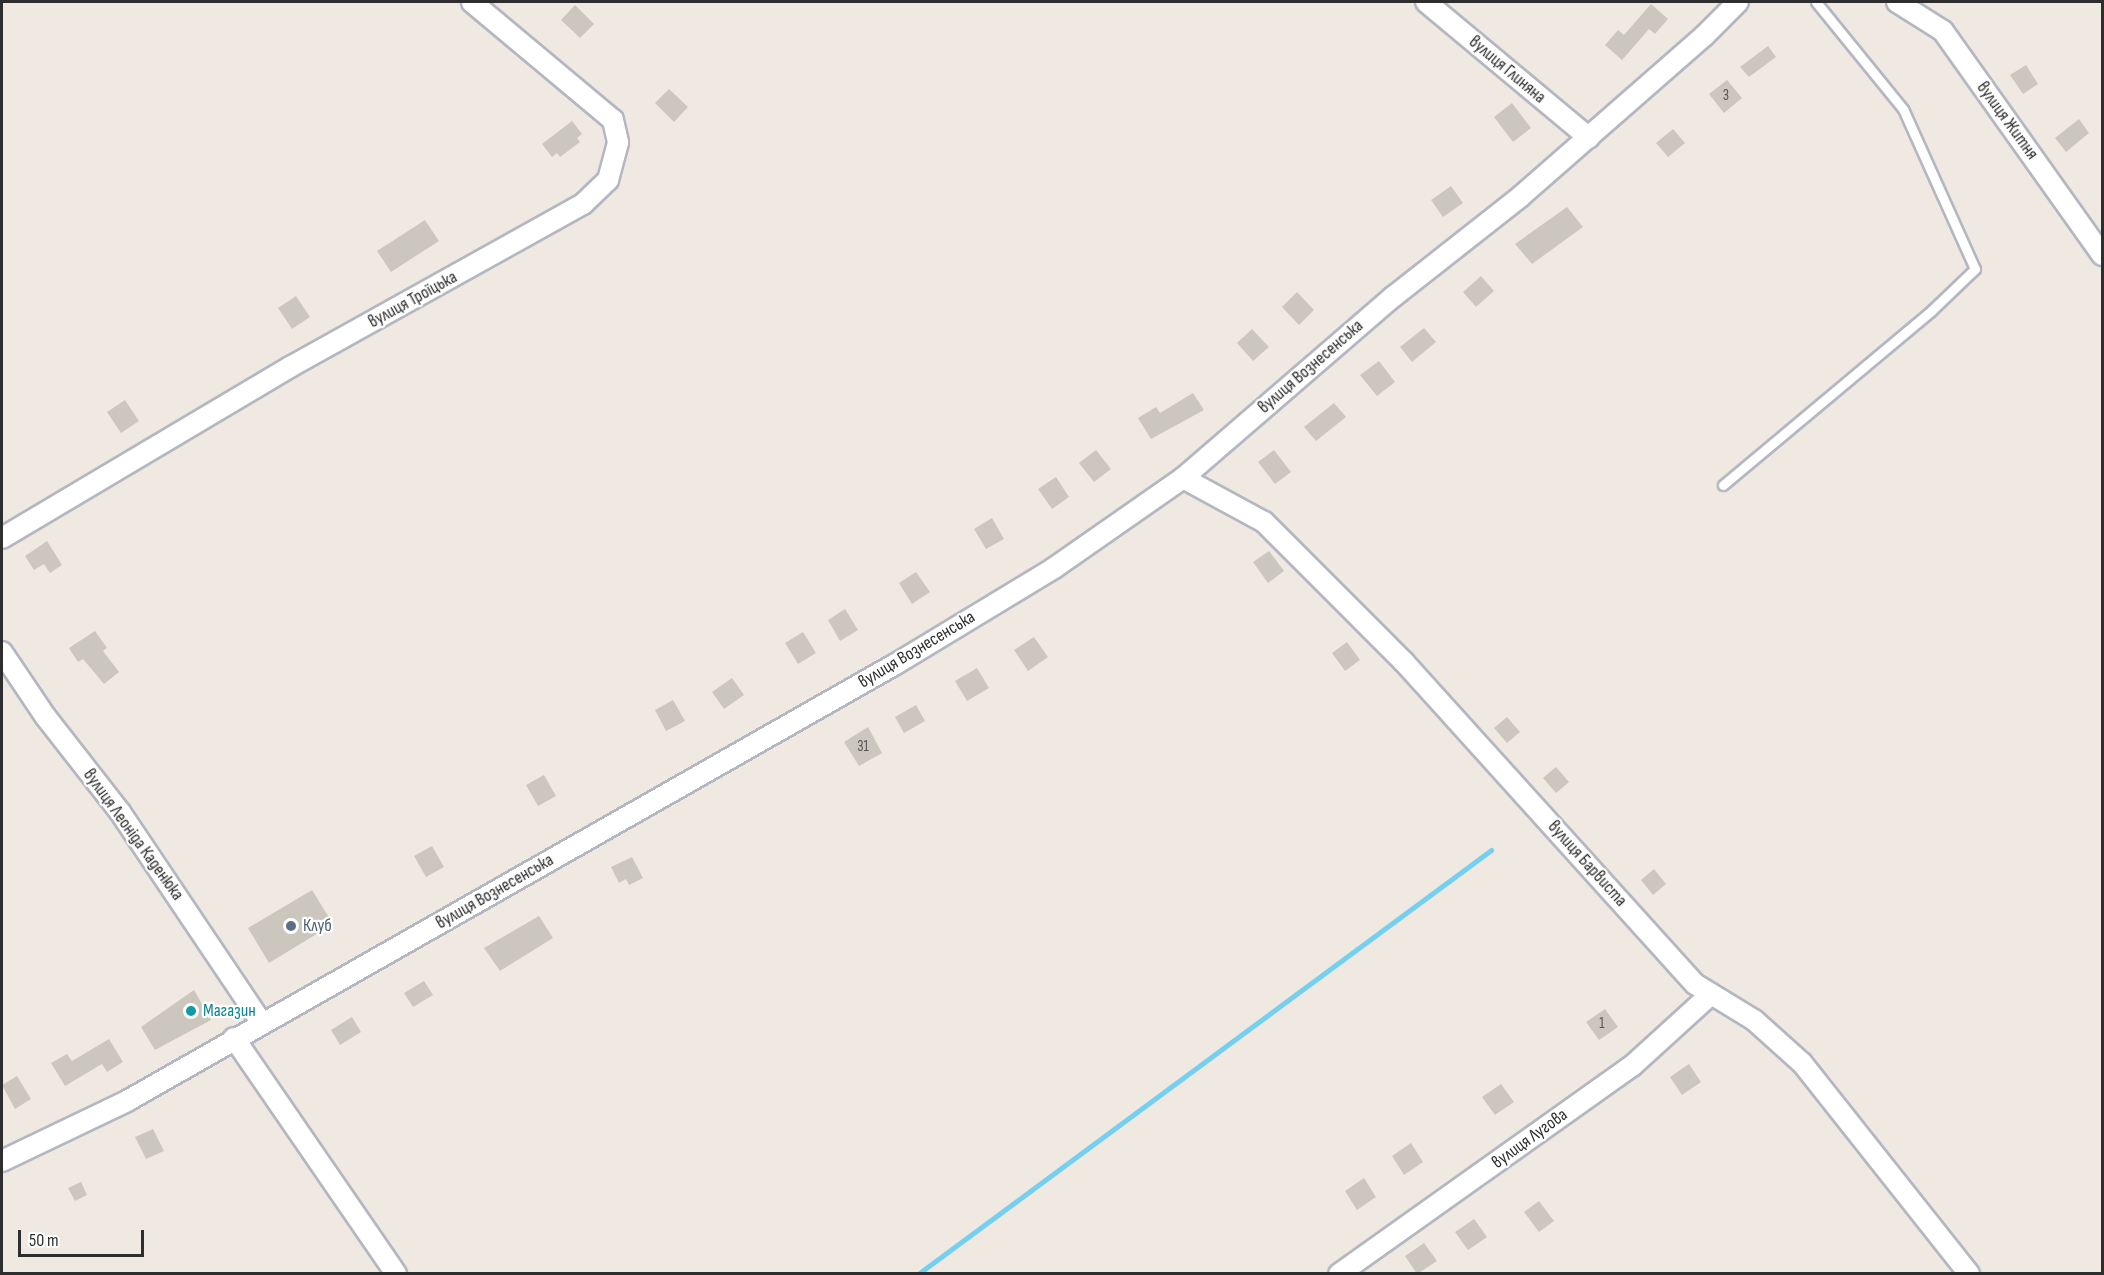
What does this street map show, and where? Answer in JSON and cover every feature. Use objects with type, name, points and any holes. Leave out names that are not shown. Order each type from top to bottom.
[{"type":"street","name":"вулиця Троїцька","points":[[2,538],[290,367],[582,204],[608,180],[618,142],[613,120],[472,2]]},
{"type":"street","name":"вулиця Глиняна","points":[[1426,2],[1589,138]]},
{"type":"street","name":"вулиця Вознесенська","points":[[2,1161],[127,1101],[261,1022],[894,665],[1054,568],[1183,478],[1393,297],[1589,138],[1738,2]]},
{"type":"street","name":"вулиця Житня","points":[[1897,2],[1943,31],[2103,255]]},
{"type":"street","name":"вулиця Барвиста","points":[[1183,478],[1264,522],[1404,662],[1695,984],[1754,1020],[1802,1063],[1969,1274]]},
{"type":"street","name":"вулиця Леоніда Каденюка","points":[[2,652],[45,716],[120,812],[261,1022]]},
{"type":"street","name":"вулиця Лугова","points":[[1339,1274],[1632,1066],[1711,994]]},
{"type":"street","points":[[234,1038],[396,1274]]},
{"type":"lane","points":[[1723,485],[1931,311],[1975,269],[1903,109],[1816,2]]},
{"type":"building","points":[[1651,4],[1668,19],[1655,34],[1649,29],[1622,60],[1605,45],[1618,30],[1624,35]]},
{"type":"building","points":[[575,5],[594,24],[580,38],[561,20]]},
{"type":"building","points":[[1768,46],[1776,57],[1749,77],[1740,67]]},
{"type":"building","points":[[2026,65],[2038,84],[2023,94],[2010,75]]},
{"type":"building","points":[[1727,80],[1742,98],[1724,113],[1709,94]]},
{"type":"building","points":[[669,89],[688,107],[674,122],[655,103]]},
{"type":"building","points":[[1512,103],[1531,128],[1513,142],[1494,117]]},
{"type":"building","points":[[2079,119],[2089,133],[2066,152],[2055,138]]},
{"type":"building","points":[[572,121],[582,134],[577,138],[580,142],[560,157],[557,153],[552,157],[542,144]]},
{"type":"building","points":[[1673,129],[1685,143],[1668,157],[1656,143]]},
{"type":"building","points":[[1451,186],[1463,203],[1443,217],[1431,200]]},
{"type":"building","points":[[1567,207],[1583,227],[1532,264],[1515,244]]},
{"type":"building","points":[[425,220],[439,241],[391,272],[377,251]]},
{"type":"building","points":[[1481,276],[1494,291],[1476,307],[1463,292]]},
{"type":"building","points":[[1297,292],[1314,310],[1299,325],[1282,307]]},
{"type":"building","points":[[296,296],[310,317],[292,329],[278,308]]},
{"type":"building","points":[[1424,328],[1436,342],[1412,362],[1400,347]]},
{"type":"building","points":[[1252,329],[1269,347],[1253,361],[1237,343]]},
{"type":"building","points":[[1379,361],[1395,382],[1377,396],[1360,375]]},
{"type":"building","points":[[1193,393],[1204,410],[1151,439],[1138,418],[1156,407],[1160,413]]},
{"type":"building","points":[[125,400],[139,421],[121,433],[107,412]]},
{"type":"building","points":[[1334,403],[1346,417],[1316,441],[1304,427]]},
{"type":"building","points":[[1096,450],[1111,469],[1094,482],[1079,463]]},
{"type":"building","points":[[1274,450],[1291,472],[1275,484],[1258,462]]},
{"type":"building","points":[[1056,477],[1069,497],[1052,509],[1038,489]]},
{"type":"building","points":[[992,518],[1004,539],[986,549],[974,529]]},
{"type":"building","points":[[47,541],[62,565],[50,573],[44,564],[34,570],[25,556]]},
{"type":"building","points":[[1269,551],[1284,571],[1268,583],[1253,562]]},
{"type":"building","points":[[916,572],[930,592],[912,604],[899,583]]},
{"type":"building","points":[[845,609],[858,630],[840,641],[828,620]]},
{"type":"building","points":[[95,631],[107,648],[103,651],[119,672],[104,684],[83,659],[78,662],[69,648]]},
{"type":"building","points":[[803,632],[816,653],[798,664],[785,643]]},
{"type":"building","points":[[1034,637],[1048,657],[1028,671],[1014,650]]},
{"type":"building","points":[[1347,642],[1360,660],[1345,671],[1332,653]]},
{"type":"building","points":[[977,668],[989,688],[967,701],[955,681]]},
{"type":"building","points":[[732,678],[744,695],[724,709],[712,692]]},
{"type":"building","points":[[673,700],[685,721],[666,731],[655,710]]},
{"type":"building","points":[[916,705],[925,721],[904,733],[895,717]]},
{"type":"building","points":[[1507,717],[1520,732],[1507,743],[1494,728]]},
{"type":"building","points":[[868,727],[882,753],[859,766],[844,742]]},
{"type":"building","points":[[1556,767],[1569,782],[1556,793],[1543,778]]},
{"type":"building","points":[[544,775],[556,796],[538,806],[526,785]]},
{"type":"building","points":[[432,846],[444,867],[426,877],[414,856]]},
{"type":"building","points":[[632,857],[643,878],[629,885],[626,879],[619,883],[611,867]]},
{"type":"building","points":[[1654,869],[1666,884],[1653,895],[1641,880]]},
{"type":"building","name":"Клуб","points":[[312,890],[333,924],[269,963],[248,928]]},
{"type":"building","points":[[539,916],[553,938],[500,971],[484,948]]},
{"type":"building","points":[[424,981],[433,995],[413,1007],[404,993]]},
{"type":"building","points":[[194,990],[211,1020],[155,1050],[141,1027]]},
{"type":"building","points":[[1605,1009],[1618,1027],[1599,1040],[1586,1022]]},
{"type":"building","points":[[352,1017],[361,1032],[340,1045],[331,1030]]},
{"type":"building","points":[[109,1039],[123,1062],[107,1072],[102,1064],[65,1086],[51,1063],[67,1054],[72,1061]]},
{"type":"building","points":[[1689,1064],[1701,1082],[1682,1095],[1670,1077]]},
{"type":"building","points":[[17,1076],[31,1099],[15,1109],[2,1085]]},
{"type":"building","points":[[1501,1084],[1514,1102],[1495,1115],[1482,1097]]},
{"type":"building","points":[[153,1129],[164,1151],[146,1159],[135,1137]]},
{"type":"building","points":[[1411,1143],[1423,1162],[1404,1175],[1392,1156]]},
{"type":"building","points":[[1364,1178],[1376,1197],[1357,1210],[1345,1191]]},
{"type":"building","points":[[81,1182],[87,1195],[75,1201],[68,1188]]},
{"type":"building","points":[[1539,1201],[1554,1221],[1539,1232],[1524,1212]]},
{"type":"building","points":[[1474,1219],[1487,1237],[1468,1250],[1455,1232]]},
{"type":"building","points":[[1424,1243],[1437,1261],[1417,1274],[1405,1256]]},
{"type":"waterway","points":[[918,1274],[1491,850]]},
{"type":"place","name":"Клуб","points":[[291,926]]},
{"type":"place","name":"Магазин","points":[[191,1011]]}]
